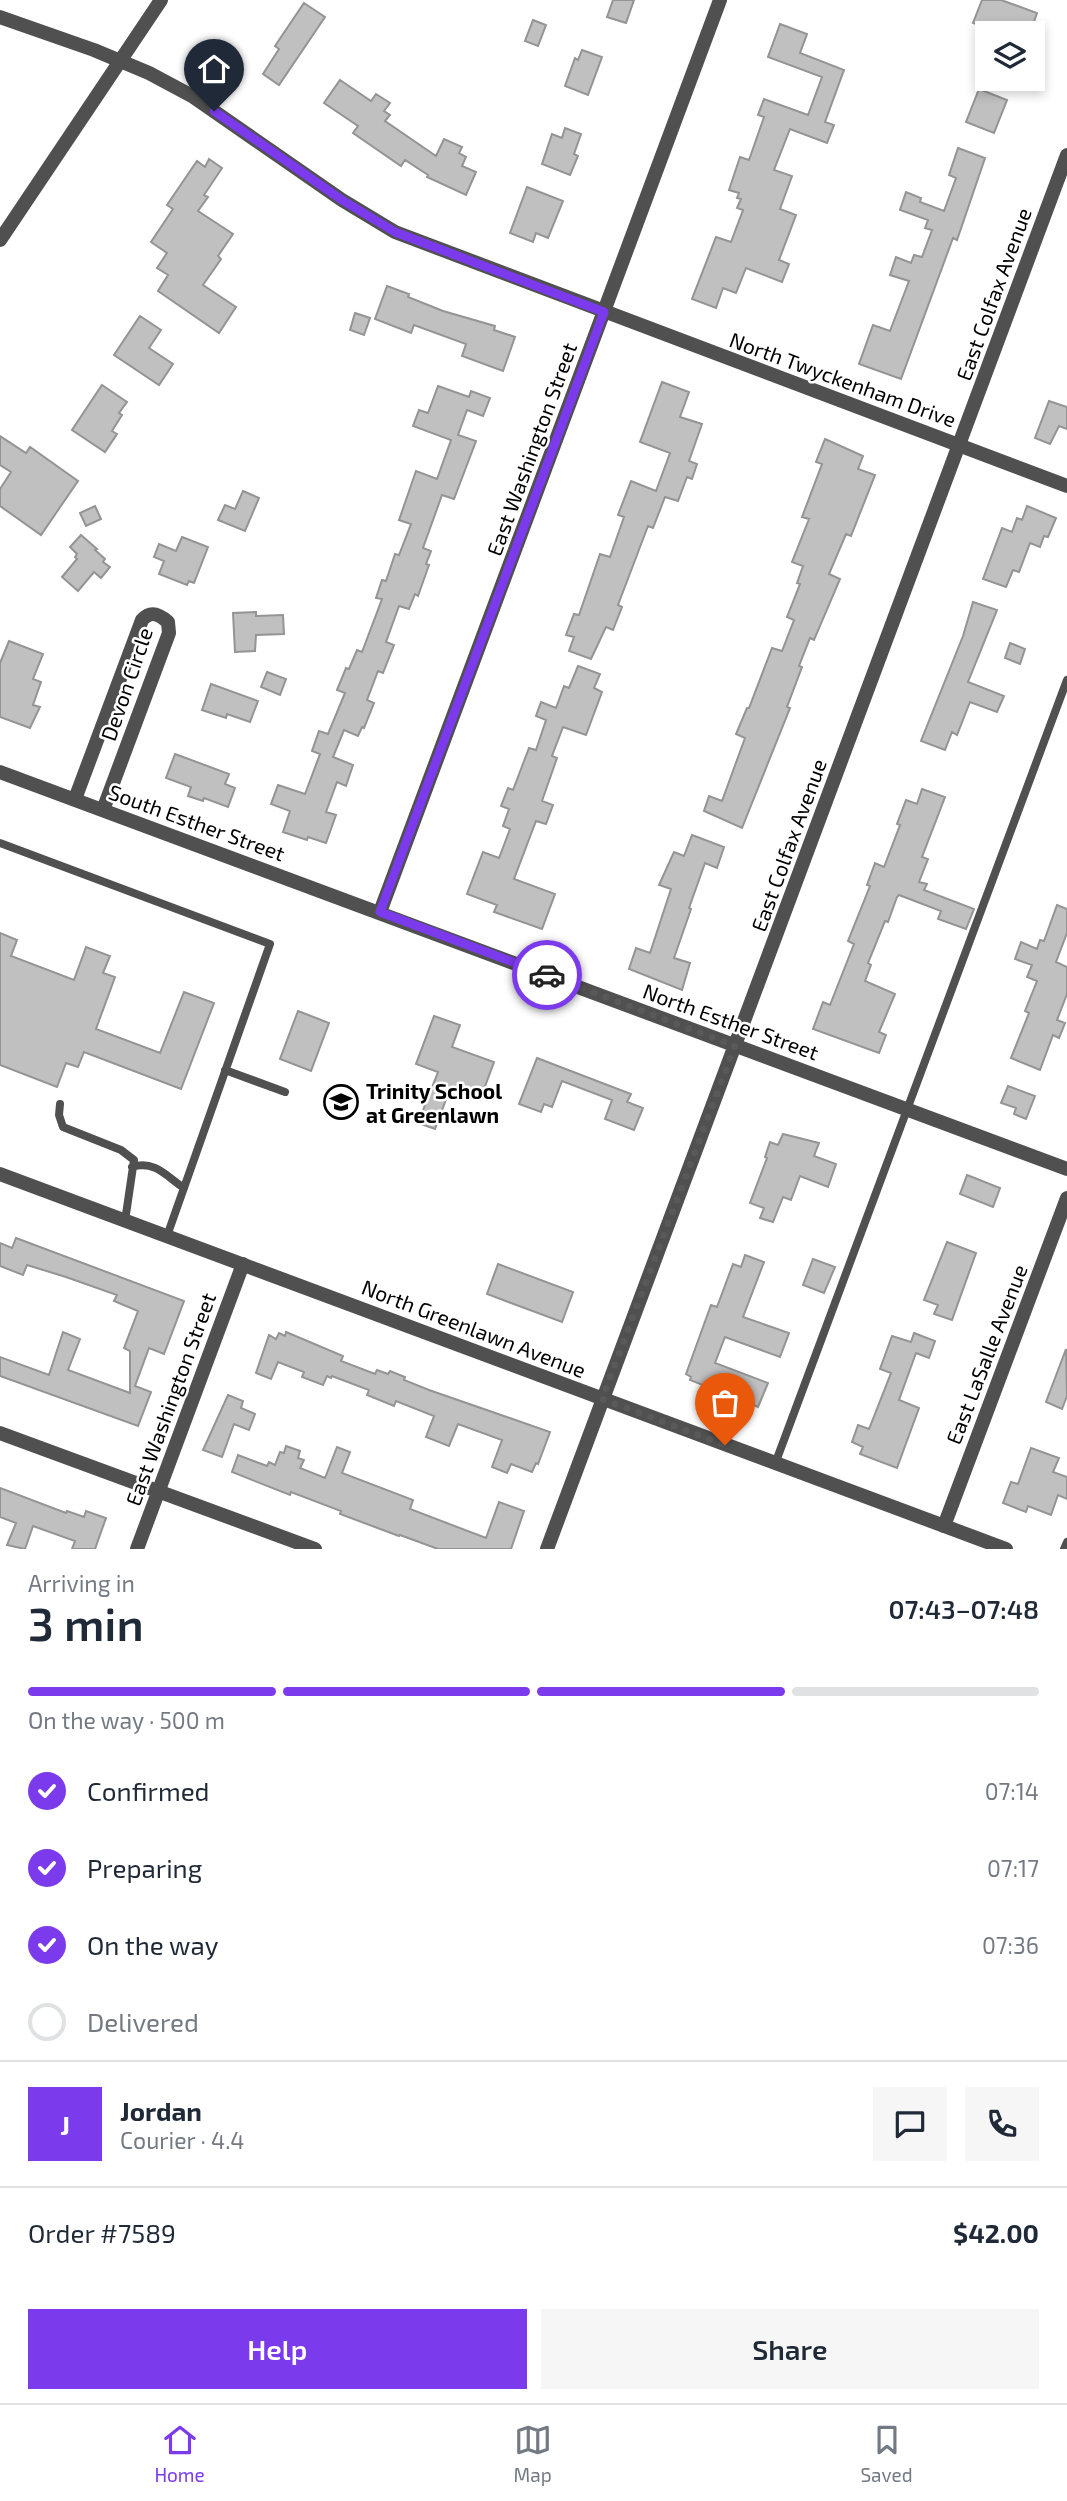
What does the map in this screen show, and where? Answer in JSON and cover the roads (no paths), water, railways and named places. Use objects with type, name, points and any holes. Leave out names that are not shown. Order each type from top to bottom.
[{"type":"street","points":[[0,240],[161,0]]},
{"type":"street","name":"East Washington Street","points":[[380,912],[720,0]]},
{"type":"street","name":"North Twyckenham Drive","points":[[0,17],[149,73],[192,96],[342,200],[395,232],[1067,486]]},
{"type":"street","name":"East Colfax Avenue","points":[[547,1549],[1067,155]]},
{"type":"street","name":"Devon Circle","points":[[75,799],[142,620],[147,615],[162,616],[168,622],[169,632],[103,810]]},
{"type":"street","name":"South Esther Street","points":[[0,772],[380,912]]},
{"type":"street","name":"North Esther Street","points":[[380,912],[1067,1169]]},
{"type":"street","name":"North Greenlawn Avenue","points":[[0,1174],[1006,1549]]},
{"type":"street","name":"East LaSalle Avenue","points":[[944,1526],[1067,1198]]},
{"type":"street","name":"East Washington Street","points":[[137,1549],[243,1264]]},
{"type":"street","points":[[0,1433],[315,1549]]},
{"type":"lane","points":[[775,1464],[1067,680]]},
{"type":"lane","points":[[0,842],[270,944],[167,1236]]},
{"type":"lane","points":[[225,1070],[285,1092]]},
{"type":"lane","points":[[60,1104],[59,1115],[63,1127],[121,1150],[134,1160],[125,1221]]},
{"type":"lane","points":[[132,1167],[143,1163],[153,1166],[184,1188]]},
{"type":"lane","points":[[1064,1549],[1067,1542]]},
{"type":"place","name":"Trinity School at Greenlawn","points":[[341,1102]]}]
